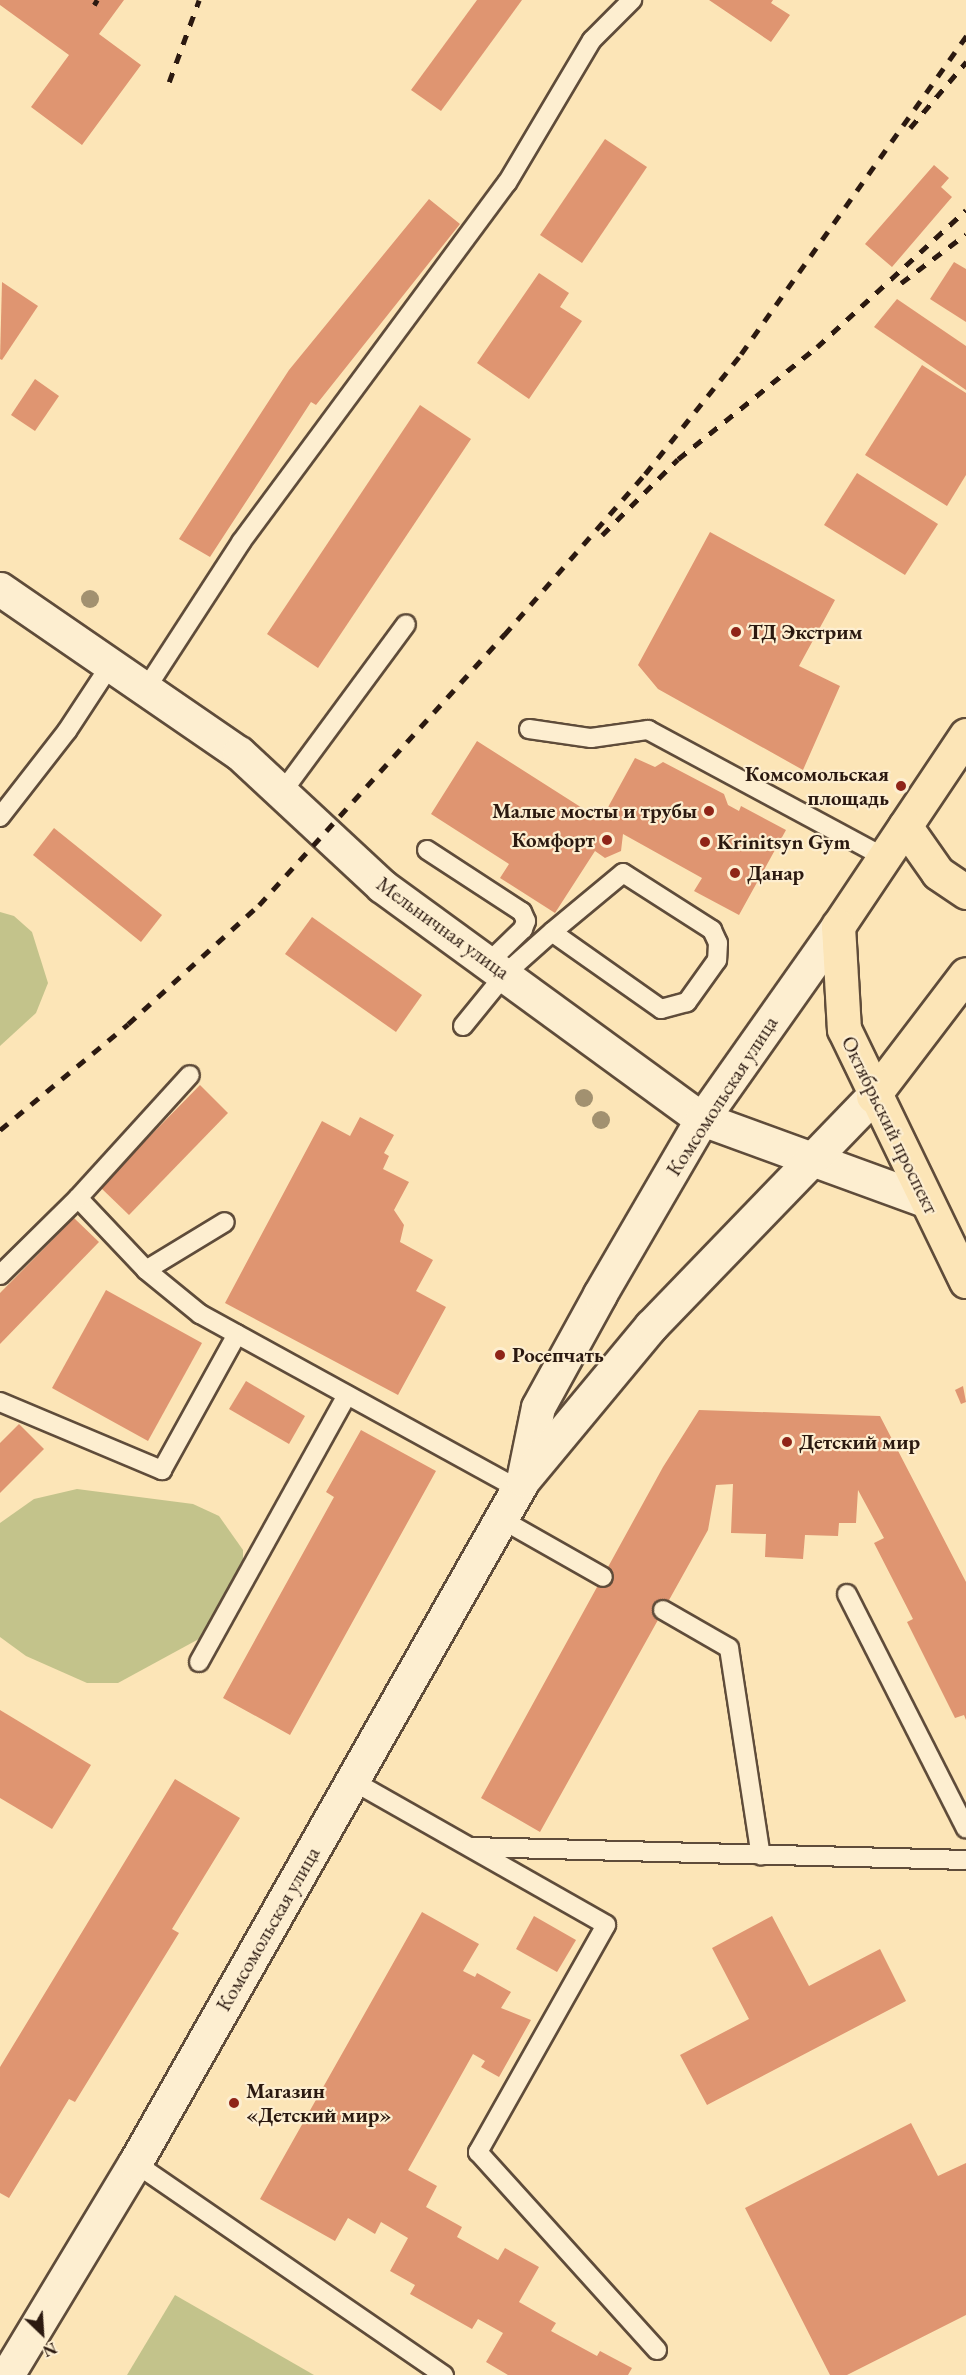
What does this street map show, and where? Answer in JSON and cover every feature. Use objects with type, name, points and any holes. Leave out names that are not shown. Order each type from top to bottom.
[{"type":"main road","name":"Мельничная улица","points":[[0,589],[147,687],[240,753],[382,886],[498,967],[702,1119],[925,1200]]},
{"type":"main road","name":"Комсомольская улица","points":[[521,1484],[538,1407],[702,1119],[838,926],[966,735]]},
{"type":"main road","points":[[905,826],[938,873],[966,892]]},
{"type":"main road","name":"Октябрьский проспект","points":[[838,926],[844,1029],[873,1096],[966,1281]]},
{"type":"main road","name":"Комсомольская улица","points":[[7,2375],[135,2163],[521,1484],[651,1326],[873,1096],[966,975]]},
{"type":"lane","points":[[147,687],[241,542],[507,183],[592,40],[632,0]]},
{"type":"lane","points":[[283,791],[406,624]]},
{"type":"lane","points":[[0,817],[67,731],[111,664]]},
{"type":"lane","points":[[529,729],[591,738],[648,730],[884,857]]},
{"type":"lane","points":[[427,850],[522,912],[526,921],[463,1026]]},
{"type":"lane","points":[[498,967],[552,932],[622,873],[712,930],[718,943],[717,960],[687,1002],[661,1009],[552,932]]},
{"type":"lane","points":[[0,1275],[78,1198],[190,1075]]},
{"type":"lane","points":[[78,1198],[146,1270],[200,1314],[347,1395],[521,1484]]},
{"type":"lane","points":[[146,1270],[225,1222]]},
{"type":"lane","points":[[4,1406],[162,1470],[237,1334]]},
{"type":"lane","points":[[199,1662],[347,1395]]},
{"type":"lane","points":[[501,1519],[603,1576]]},
{"type":"lane","points":[[847,1593],[966,1829]]},
{"type":"lane","points":[[663,1610],[729,1648],[761,1856]]},
{"type":"lane","points":[[353,1781],[606,1925],[478,2152],[657,2350]]},
{"type":"lane","points":[[469,1847],[966,1860]]},
{"type":"lane","points":[[135,2163],[444,2375]]},
{"type":"green space","points":[[0,912],[14,916],[32,932],[48,983],[36,1013],[0,1046]]},
{"type":"green space","points":[[77,1489],[193,1504],[219,1516],[243,1550],[243,1581],[208,1634],[118,1683],[87,1683],[26,1656],[0,1637],[0,1523],[34,1499]]},
{"type":"green space","points":[[175,2295],[314,2375],[127,2375]]},
{"type":"building","points":[[0,0],[124,0],[99,34],[141,65],[82,145],[31,107],[69,55],[0,5]]},
{"type":"building","points":[[477,0],[522,0],[441,111],[411,90]]},
{"type":"building","points":[[709,0],[773,0],[771,3],[790,15],[771,42]]},
{"type":"building","points":[[605,139],[647,167],[582,263],[540,235]]},
{"type":"building","points":[[934,165],[949,178],[941,187],[952,197],[892,267],[865,244]]},
{"type":"building","points":[[429,199],[460,224],[316,405],[311,402],[210,557],[179,539],[289,370]]},
{"type":"building","points":[[954,262],[966,269],[966,322],[930,299]]},
{"type":"building","points":[[539,273],[569,293],[560,307],[582,321],[529,399],[477,363]]},
{"type":"building","points":[[2,282],[38,306],[2,360],[0,359]]},
{"type":"building","points":[[897,299],[966,346],[966,390],[874,327]]},
{"type":"building","points":[[922,365],[966,393],[966,475],[947,506],[865,455]]},
{"type":"building","points":[[35,379],[59,396],[35,431],[11,415]]},
{"type":"building","points":[[420,405],[471,439],[318,668],[267,634]]},
{"type":"building","points":[[857,473],[938,524],[905,575],[824,525]]},
{"type":"building","name":"ТД Экстрим","points":[[710,532],[835,600],[799,666],[840,686],[803,770],[658,689],[638,665]]},
{"type":"building","points":[[477,741],[601,820],[635,758],[655,767],[663,762],[724,794],[728,805],[739,811],[741,806],[786,830],[739,915],[694,891],[702,878],[623,834],[621,851],[605,858],[595,851],[555,913],[500,878],[509,864],[431,814]]},
{"type":"building","points":[[54,828],[162,915],[141,942],[33,855]]},
{"type":"building","points":[[312,917],[422,995],[396,1032],[285,954]]},
{"type":"building","points":[[200,1085],[228,1113],[129,1215],[100,1187]]},
{"type":"building","points":[[360,1117],[394,1135],[384,1153],[389,1156],[383,1169],[409,1182],[394,1210],[404,1225],[400,1242],[433,1260],[416,1291],[446,1307],[398,1395],[225,1303],[322,1121],[350,1136]]},
{"type":"building","points":[[74,1218],[99,1242],[0,1344],[0,1293]]},
{"type":"building","points":[[106,1290],[202,1343],[148,1441],[52,1388]]},
{"type":"building","points":[[246,1381],[305,1416],[289,1444],[229,1409]]},
{"type":"building","points":[[963,1386],[966,1402],[961,1404],[955,1390]]},
{"type":"building","points":[[699,1410],[880,1416],[966,1582],[966,1720],[964,1715],[955,1718],[907,1622],[913,1619],[874,1543],[884,1538],[858,1490],[856,1523],[839,1523],[838,1536],[805,1535],[803,1559],[765,1557],[766,1534],[731,1533],[733,1484],[716,1485],[708,1530],[540,1832],[481,1798],[663,1467]]},
{"type":"building","points":[[19,1424],[44,1449],[0,1493],[0,1443]]},
{"type":"building","points":[[361,1430],[436,1471],[290,1735],[223,1698],[334,1497],[326,1492]]},
{"type":"building","points":[[0,1710],[91,1765],[52,1829],[0,1798]]},
{"type":"building","points":[[175,1779],[240,1818],[172,1929],[179,1933],[75,2102],[69,2099],[9,2198],[0,2193],[0,2067]]},
{"type":"building","points":[[422,1912],[479,1944],[463,1971],[475,1977],[477,1973],[511,1992],[501,2008],[531,2020],[499,2077],[481,2067],[485,2061],[473,2054],[408,2170],[437,2186],[426,2207],[462,2227],[457,2237],[498,2260],[505,2248],[539,2267],[519,2302],[556,2323],[551,2331],[597,2356],[600,2351],[632,2368],[628,2375],[508,2375],[486,2362],[503,2333],[478,2319],[472,2329],[410,2294],[415,2285],[390,2271],[408,2238],[381,2222],[375,2234],[348,2218],[335,2241],[260,2199]]},
{"type":"building","points":[[534,1916],[576,1940],[557,1972],[516,1949]]},
{"type":"building","points":[[772,1916],[809,1986],[880,1949],[906,2001],[707,2105],[680,2055],[749,2019],[712,1948]]},
{"type":"building","points":[[911,2123],[938,2176],[966,2163],[966,2315],[847,2375],[830,2375],[745,2208]]},
{"type":"railway","points":[[94,5],[97,0]]},
{"type":"railway","points":[[169,82],[199,0]]},
{"type":"railway","points":[[0,1130],[128,1024],[259,905],[504,635],[645,474],[741,354],[966,36]]},
{"type":"railway","points":[[910,128],[966,62]]},
{"type":"railway","points":[[602,535],[678,459],[817,347],[966,210]]},
{"type":"railway","points":[[901,283],[966,234]]},
{"type":"place","name":"ТД Экстрим","points":[[736,632]]},
{"type":"place","name":"Комсомольская площадь","points":[[901,786]]},
{"type":"place","name":"Малые мосты и трубы","points":[[709,811]]},
{"type":"place","name":"Комфорт","points":[[607,840]]},
{"type":"place","name":"Krinitsyn Gym","points":[[705,842]]},
{"type":"place","name":"Данар","points":[[735,873]]},
{"type":"place","name":"Росепчать","points":[[500,1355]]},
{"type":"place","name":"Детский мир","points":[[787,1442]]},
{"type":"place","name":"Магазин «Детский мир»","points":[[234,2103]]}]
